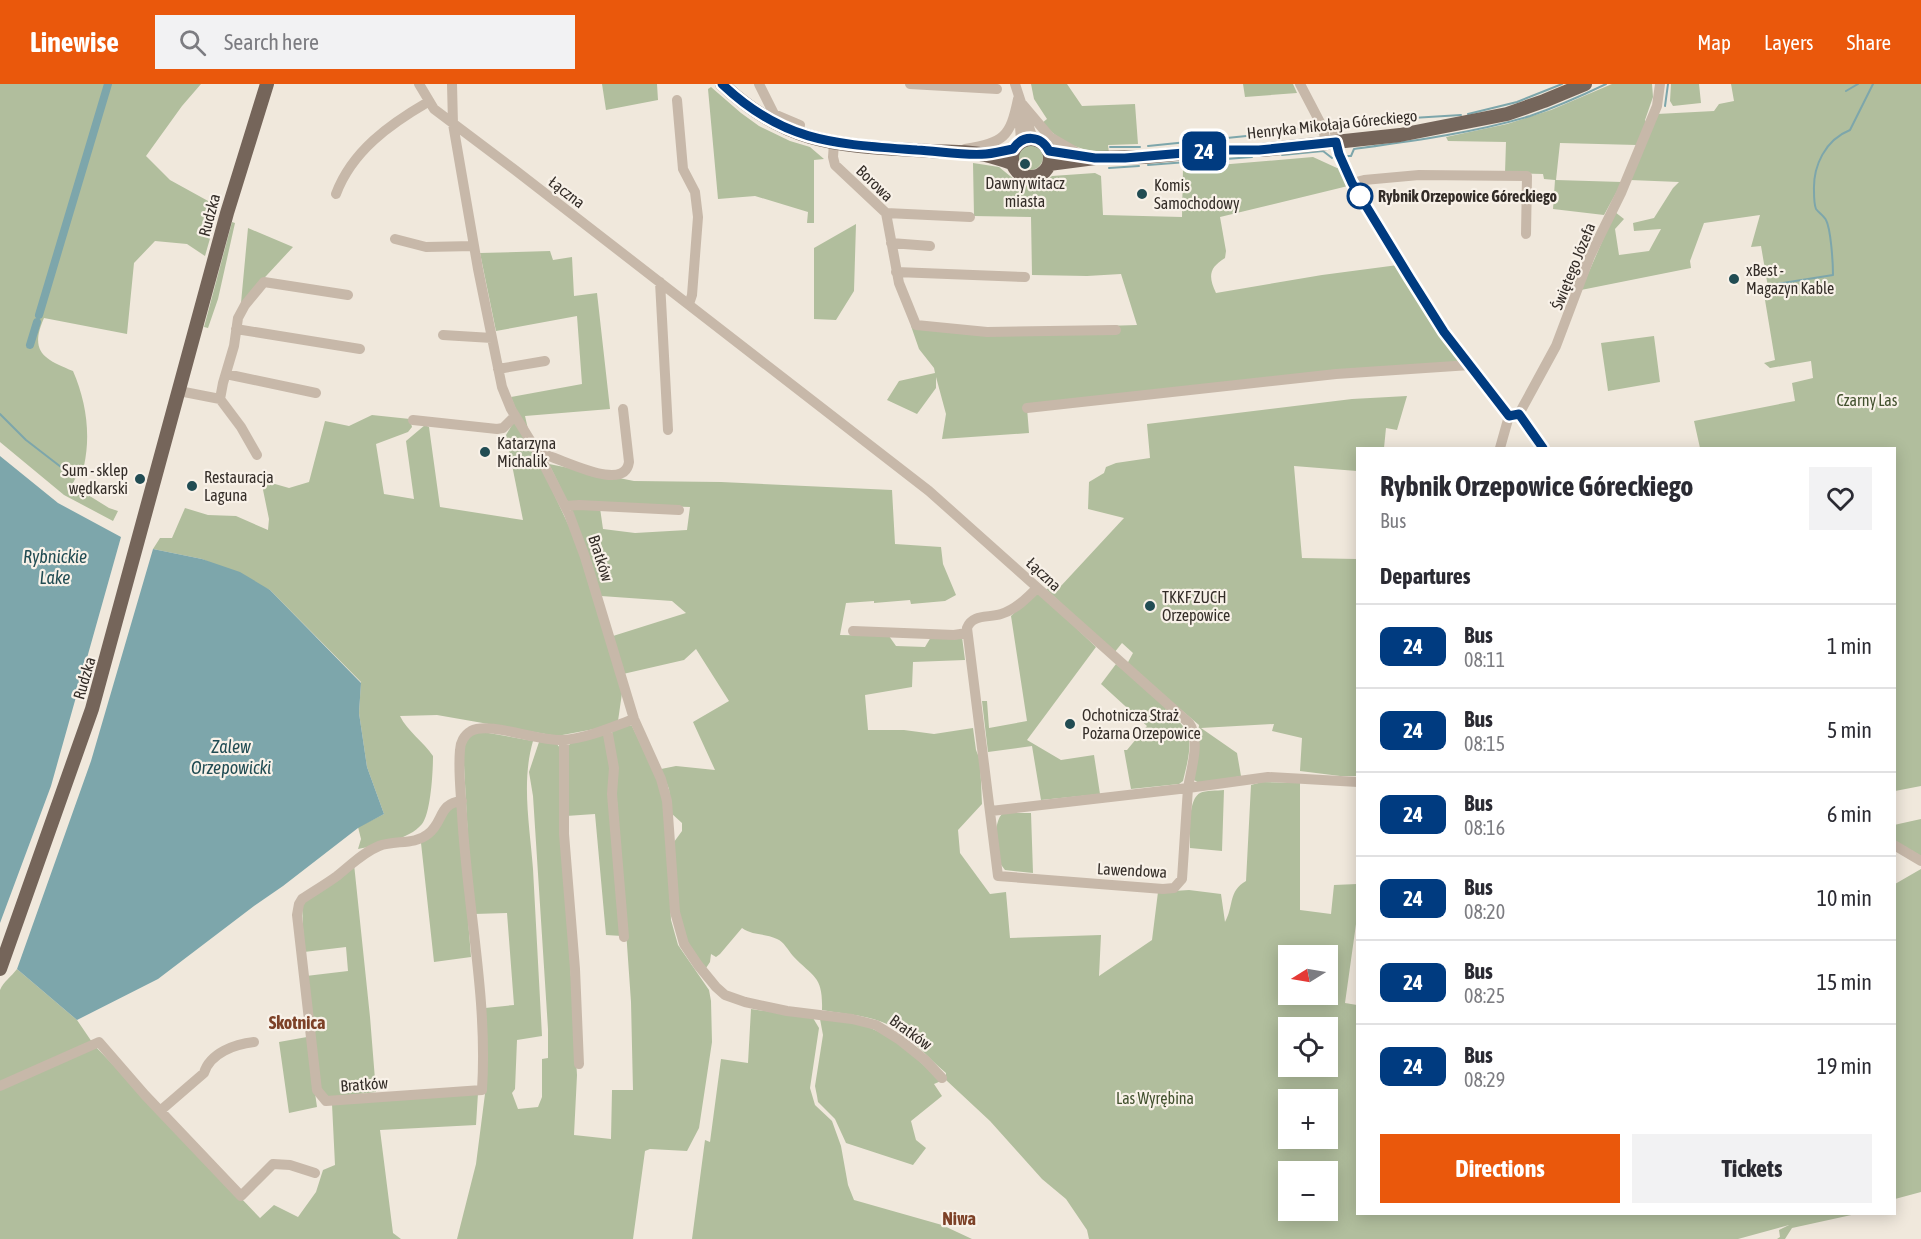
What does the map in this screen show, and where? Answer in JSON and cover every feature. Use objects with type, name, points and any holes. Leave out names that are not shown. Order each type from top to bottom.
[{"type":"main road","name":"Rudzka","points":[[0,969],[92,709],[233,190],[267,84]]},
{"type":"main road","points":[[722,84],[751,109],[778,125],[810,138],[834,143],[985,154],[1043,143],[1049,158],[1042,174],[1031,177],[1020,174],[1020,148]]},
{"type":"main road","name":"Henryka Mikołaja Góreckiego","points":[[1049,158],[1158,156],[1219,150],[1259,142],[1330,138],[1396,127],[1447,126],[1511,113],[1585,84]]},
{"type":"main road","name":"Henryka Mikołaja Góreckiego","points":[[1049,158],[1081,155],[1095,158]]},
{"type":"street","name":"Łączna","points":[[418,84],[434,109],[929,491],[1192,726],[1195,739],[1188,788]]},
{"type":"street","name":"Bratków","points":[[452,84],[453,124],[474,246],[504,393],[565,506],[585,557],[634,719],[661,779],[667,801],[675,912],[680,935],[687,951],[725,995],[799,1013],[852,1019],[876,1025],[891,1033],[917,1053],[942,1078]]},
{"type":"street","points":[[759,84],[774,114],[800,125]]},
{"type":"street","points":[[910,84],[997,89]]},
{"type":"street","points":[[1015,84],[1018,99],[1020,148]]},
{"type":"street","points":[[1300,84],[1339,154],[1352,183],[1444,332],[1542,447]]},
{"type":"street","name":"Świętego Józefa","points":[[1500,447],[1514,415],[1556,346],[1590,256],[1621,193],[1657,106],[1660,84]]},
{"type":"street","points":[[950,152],[988,145],[1000,139],[1011,126],[1018,99]]},
{"type":"street","points":[[1018,99],[1050,137],[1081,155]]},
{"type":"street","points":[[677,100],[683,169],[695,192],[698,217],[692,294],[689,304]]},
{"type":"street","points":[[336,194],[346,170],[360,153],[388,128],[428,102]]},
{"type":"street","name":"Borowa","points":[[834,143],[832,157],[835,165],[886,213],[898,277],[915,325],[987,332],[1116,330]]},
{"type":"street","points":[[1352,183],[1419,175],[1527,176],[1526,234]]},
{"type":"street","points":[[886,213],[970,217]]},
{"type":"street","points":[[395,239],[426,246],[474,246]]},
{"type":"street","points":[[891,243],[930,246]]},
{"type":"street","points":[[898,277],[1025,278]]},
{"type":"street","points":[[220,399],[242,309],[264,282],[348,295]]},
{"type":"street","points":[[660,282],[668,430]]},
{"type":"street","points":[[236,329],[360,350]]},
{"type":"street","points":[[443,335],[492,338]]},
{"type":"street","points":[[498,369],[545,361]]},
{"type":"street","points":[[1027,408],[1335,374],[1470,365]]},
{"type":"street","points":[[226,374],[316,393]]},
{"type":"street","points":[[179,391],[220,399],[241,427],[256,455]]},
{"type":"street","points":[[538,453],[604,474],[616,476],[624,473],[629,459],[623,409]]},
{"type":"street","points":[[413,420],[497,429],[503,428],[515,416]]},
{"type":"street","points":[[565,506],[679,510]]},
{"type":"street","points":[[853,631],[954,635],[967,633],[968,625],[974,619],[1004,614],[1037,588]]},
{"type":"street","name":"Lawendowa","points":[[967,633],[998,876],[1167,890],[1177,886],[1183,874],[1188,788]]},
{"type":"street","name":"Bratków","points":[[462,801],[452,802],[446,806],[428,835],[379,846],[302,899],[299,904],[298,920],[317,1090],[326,1101],[482,1090],[481,1018],[462,801],[460,748],[465,736],[469,732],[487,728],[564,740],[607,729],[634,719]]},
{"type":"street","points":[[607,729],[614,768],[612,794],[624,937]]},
{"type":"street","points":[[564,740],[564,834],[575,969],[579,1064]]},
{"type":"street","points":[[991,811],[1268,777],[1356,782]]},
{"type":"street","points":[[1896,846],[1921,861]]},
{"type":"street","points":[[0,1086],[99,1042],[160,1111],[241,1196],[273,1164],[290,1165],[315,1173]]},
{"type":"street","points":[[160,1111],[204,1073],[207,1064],[233,1045],[254,1042]]},
{"type":"green space","points":[[0,84],[201,84],[146,156],[170,180],[219,207],[205,256],[187,244],[155,241],[134,263],[127,334],[44,318],[38,339],[39,347],[47,358],[73,371],[84,406],[87,430],[86,454],[84,466],[77,469],[72,485],[109,508],[118,511],[113,521],[64,495],[0,442]]},
{"type":"green space","points":[[602,84],[657,84],[658,100],[606,110]]},
{"type":"green space","points":[[1031,84],[1067,84],[1082,106],[1135,104],[1138,144],[1108,145],[1109,153],[1080,148],[1065,141],[1042,123],[1047,119],[1034,99]]},
{"type":"green space","points":[[1243,84],[1293,84],[1297,93],[1245,97]]},
{"type":"green space","points":[[1612,84],[1652,84],[1653,97],[1645,120],[1647,124],[1637,145],[1560,143],[1556,180],[1622,182],[1604,215],[1553,209],[1555,180],[1544,179],[1543,174],[1505,173],[1506,142],[1448,141],[1446,137],[1507,124],[1551,110]]},
{"type":"green space","points":[[1671,84],[1699,84],[1701,103],[1673,106],[1670,101]]},
{"type":"green space","name":"Czarny Las","points":[[1731,84],[1921,84],[1921,786],[1896,791],[1896,447],[1700,447],[1694,421],[1795,401],[1792,383],[1813,378],[1811,361],[1770,368],[1764,363],[1775,360],[1763,288],[1768,287],[1761,246],[1751,247],[1760,215],[1704,223],[1690,261],[1691,268],[1581,290],[1615,212],[1624,219],[1615,229],[1619,255],[1649,251],[1661,229],[1634,231],[1633,223],[1654,218],[1679,182],[1630,180],[1657,114],[1714,111],[1719,104],[1734,101]]},
{"type":"green space","points":[[711,87],[759,126],[790,141],[810,147],[824,159],[814,160],[814,223],[807,223],[808,212],[755,196],[718,199],[708,89]]},
{"type":"green space","points":[[1030,144],[1039,148],[1043,157],[1039,166],[1030,170],[1021,166],[1017,157],[1021,148]]},
{"type":"green space","points":[[1313,157],[1337,168],[1340,167],[1348,186],[1220,217],[1226,251],[1225,258],[1213,269],[1211,277],[1216,293],[1398,265],[1464,363],[1027,408],[1029,433],[942,439],[946,414],[936,377],[936,388],[917,414],[887,400],[899,381],[935,373],[934,368],[919,349],[911,326],[949,331],[1137,325],[1121,274],[1032,275],[1031,217],[974,216],[973,163],[999,167],[1021,185],[1041,184],[1052,176],[1095,173],[1101,176],[1103,215],[1182,217],[1183,168]]},
{"type":"green space","points":[[232,222],[235,223],[218,299],[208,328],[204,327]]},
{"type":"green space","points":[[856,224],[854,291],[836,320],[814,319],[814,248]]},
{"type":"green space","points":[[248,228],[293,247],[241,303]]},
{"type":"green space","points":[[550,251],[553,260],[572,257],[574,296],[597,293],[610,409],[525,416],[528,429],[519,417],[511,397],[582,384],[577,316],[496,331],[480,253]]},
{"type":"green space","points":[[1654,336],[1660,382],[1608,391],[1601,343]]},
{"type":"green space","points":[[1407,396],[1397,430],[1386,428],[1384,447],[1356,447],[1356,471],[1294,466],[1302,558],[1356,559],[1356,776],[1300,771],[1302,738],[1272,731],[1274,724],[1201,728],[1237,753],[1241,776],[1201,784],[1194,780],[1199,725],[1127,664],[1133,653],[1122,643],[1114,653],[1046,589],[1060,587],[1124,518],[1088,509],[1089,482],[1104,473],[1106,467],[1116,463],[1150,458],[1147,424],[1352,399]]},
{"type":"green space","points":[[372,415],[410,419],[412,427],[408,432],[376,444],[384,494],[414,499],[406,441],[425,425],[429,427],[440,507],[523,520],[506,435],[515,420],[537,458],[575,539],[622,693],[618,721],[600,728],[557,736],[437,715],[400,716],[433,756],[428,811],[422,824],[409,834],[392,841],[358,849],[361,839],[358,827],[384,814],[367,767],[359,713],[361,682],[270,590],[202,559],[153,549],[160,538],[172,538],[185,508],[208,515],[236,516],[268,530],[269,519],[261,480],[289,488],[309,482],[325,421],[349,426]]},
{"type":"green space","name":"Las Wyrębina","points":[[549,464],[634,481],[721,482],[892,490],[895,544],[941,547],[943,564],[956,595],[945,601],[911,604],[910,600],[846,603],[840,635],[889,636],[896,646],[925,647],[931,637],[962,637],[965,660],[913,662],[912,687],[865,695],[868,730],[904,730],[934,734],[973,728],[980,760],[982,804],[958,830],[960,853],[990,894],[1006,892],[1010,938],[1101,935],[1099,976],[1152,940],[1158,892],[1189,890],[1221,894],[1225,922],[1236,889],[1246,881],[1251,785],[1262,782],[1300,783],[1300,910],[1331,914],[1334,885],[1356,884],[1356,924],[1345,1003],[1356,1005],[1356,1215],[1851,1215],[1792,1228],[1785,1239],[1777,1239],[1780,1237],[1779,1230],[1789,1225],[1738,1239],[1089,1239],[1087,1230],[1066,1199],[1042,1179],[990,1121],[946,1080],[946,1073],[910,1040],[880,1021],[822,1010],[821,990],[816,978],[779,940],[742,928],[720,954],[716,957],[711,954],[706,968],[693,953],[680,924],[674,842],[682,831],[682,823],[671,813],[669,789],[661,769],[676,766],[715,770],[693,722],[729,701],[696,649],[684,660],[623,674],[613,636],[686,613],[672,601],[601,596],[570,508],[600,508],[603,529],[635,533],[687,530],[690,507],[568,503]]},
{"type":"green space","points":[[1037,591],[1096,647],[1027,740],[1061,760],[1094,755],[1100,794],[1041,800],[1032,746],[988,752],[982,701],[987,701],[989,728],[1027,721],[1011,616]]},
{"type":"green space","points":[[1116,664],[1158,700],[1186,731],[1189,738],[1189,754],[1183,781],[1179,784],[1131,789],[1124,750],[1127,750],[1147,726],[1101,684]]},
{"type":"green space","points":[[627,725],[632,726],[665,795],[671,920],[678,945],[709,990],[711,1001],[712,1042],[699,1128],[687,1151],[650,1149],[645,1151],[633,1239],[457,1239],[476,1164],[485,1094],[485,1008],[514,1005],[507,913],[474,914],[463,747],[469,735],[483,732],[533,741],[529,757],[527,805],[533,869],[542,1036],[517,1040],[515,1089],[512,1093],[518,1109],[538,1107],[542,1097],[542,1059],[548,1058],[533,796],[529,772],[539,742],[556,743],[561,749],[567,912],[577,1075],[574,1135],[611,1139],[612,1090],[633,1090],[631,1002],[612,730]]},
{"type":"green space","points":[[605,733],[608,745],[622,936],[606,935],[595,814],[566,816],[567,747],[572,742]]},
{"type":"green space","points":[[1224,790],[1222,851],[1190,848],[1191,810],[1196,797],[1202,792]]},
{"type":"green space","points":[[459,806],[471,957],[434,962],[421,843],[451,807]]},
{"type":"green space","points":[[1003,813],[1031,813],[1033,873],[1005,870],[999,862],[996,829]]},
{"type":"green space","points":[[1921,819],[1921,856],[1896,842],[1896,825]]},
{"type":"green space","points":[[354,864],[376,1092],[327,1098],[322,1095],[306,976],[348,971],[346,947],[304,952],[302,903]]},
{"type":"green space","points":[[1921,869],[1921,1192],[1896,1199],[1896,883]]},
{"type":"green space","points":[[17,969],[77,1020],[94,1045],[260,1218],[274,1205],[298,1217],[316,1192],[323,1170],[335,1165],[332,1104],[478,1093],[476,1125],[380,1130],[393,1233],[401,1239],[0,1239],[0,990]]},
{"type":"green space","points":[[751,1009],[813,1018],[819,1028],[810,1088],[815,1105],[832,1121],[841,1146],[848,1185],[854,1200],[942,1225],[972,1239],[692,1239],[705,1140],[710,1142],[721,1059],[748,1063]]},
{"type":"green space","points":[[820,1019],[857,1022],[895,1039],[941,1081],[934,1084],[942,1096],[911,1121],[916,1140],[926,1148],[913,1165],[846,1143],[835,1119],[818,1102],[815,1086],[823,1035]]},
{"type":"green space","points":[[307,1037],[317,1107],[289,1113],[279,1042]]},
{"type":"water","name":"Rybnickie Lake","points":[[0,456],[58,503],[121,537],[51,786],[0,923]]},
{"type":"water","name":"Zalew Orzepowicki","points":[[153,549],[202,559],[240,572],[270,590],[361,683],[359,713],[367,767],[384,814],[358,828],[158,979],[77,1020],[17,969],[91,761]]},
{"type":"waterway","points":[[39,315],[108,84]]},
{"type":"waterway","points":[[1468,114],[1517,102],[1562,84]]},
{"type":"waterway","points":[[1348,156],[1351,156],[1354,149],[1465,132],[1530,116],[1606,84]]},
{"type":"waterway","points":[[1665,106],[1668,84]]},
{"type":"waterway","points":[[1846,91],[1858,84]]},
{"type":"waterway","points":[[1770,285],[1833,275],[1828,224],[1815,205],[1816,172],[1827,147],[1841,134],[1850,130],[1873,84]]},
{"type":"waterway","points":[[1331,123],[1461,115]]},
{"type":"waterway","points":[[1148,146],[1266,134],[1312,125]]},
{"type":"waterway","points":[[1110,147],[1140,147]]},
{"type":"waterway","points":[[1282,155],[1323,151],[1332,158]]},
{"type":"waterway","points":[[1148,165],[1252,157]]},
{"type":"waterway","points":[[1109,168],[1139,166]]},
{"type":"waterway","points":[[30,345],[37,322]]},
{"type":"waterway","points":[[0,414],[26,440],[70,474]]},
{"type":"bus line","name":"24","points":[[722,84],[751,109],[778,125],[810,138],[850,145],[985,154],[1013,149],[1019,142],[1031,138],[1046,145],[1049,151],[1109,158],[1219,150],[1259,150],[1336,142],[1352,183],[1444,332],[1509,416],[1519,414],[1542,447]]},
{"type":"place","name":"Dawny witacz miasta","points":[[1025,164]]},
{"type":"place","name":"Komis Samochodowy","points":[[1142,194]]},
{"type":"place","name":"Rybnik Orzepowice Góreckiego","points":[[1360,196]]},
{"type":"place","name":"xBest - Magazyn Kable","points":[[1734,279]]},
{"type":"place","name":"Katarzyna Michalik","points":[[485,452]]},
{"type":"place","name":"Sum - sklep wędkarski","points":[[140,479]]},
{"type":"place","name":"Restauracja Laguna","points":[[192,486]]},
{"type":"place","name":"TKKF ZUCH Orzepowice","points":[[1150,606]]},
{"type":"place","name":"Ochotnicza Straż Pożarna Orzepowice","points":[[1070,724]]},
{"type":"district","name":"Skotnica","points":[[297,1023]]},
{"type":"district","name":"Niwa","points":[[959,1219]]}]
